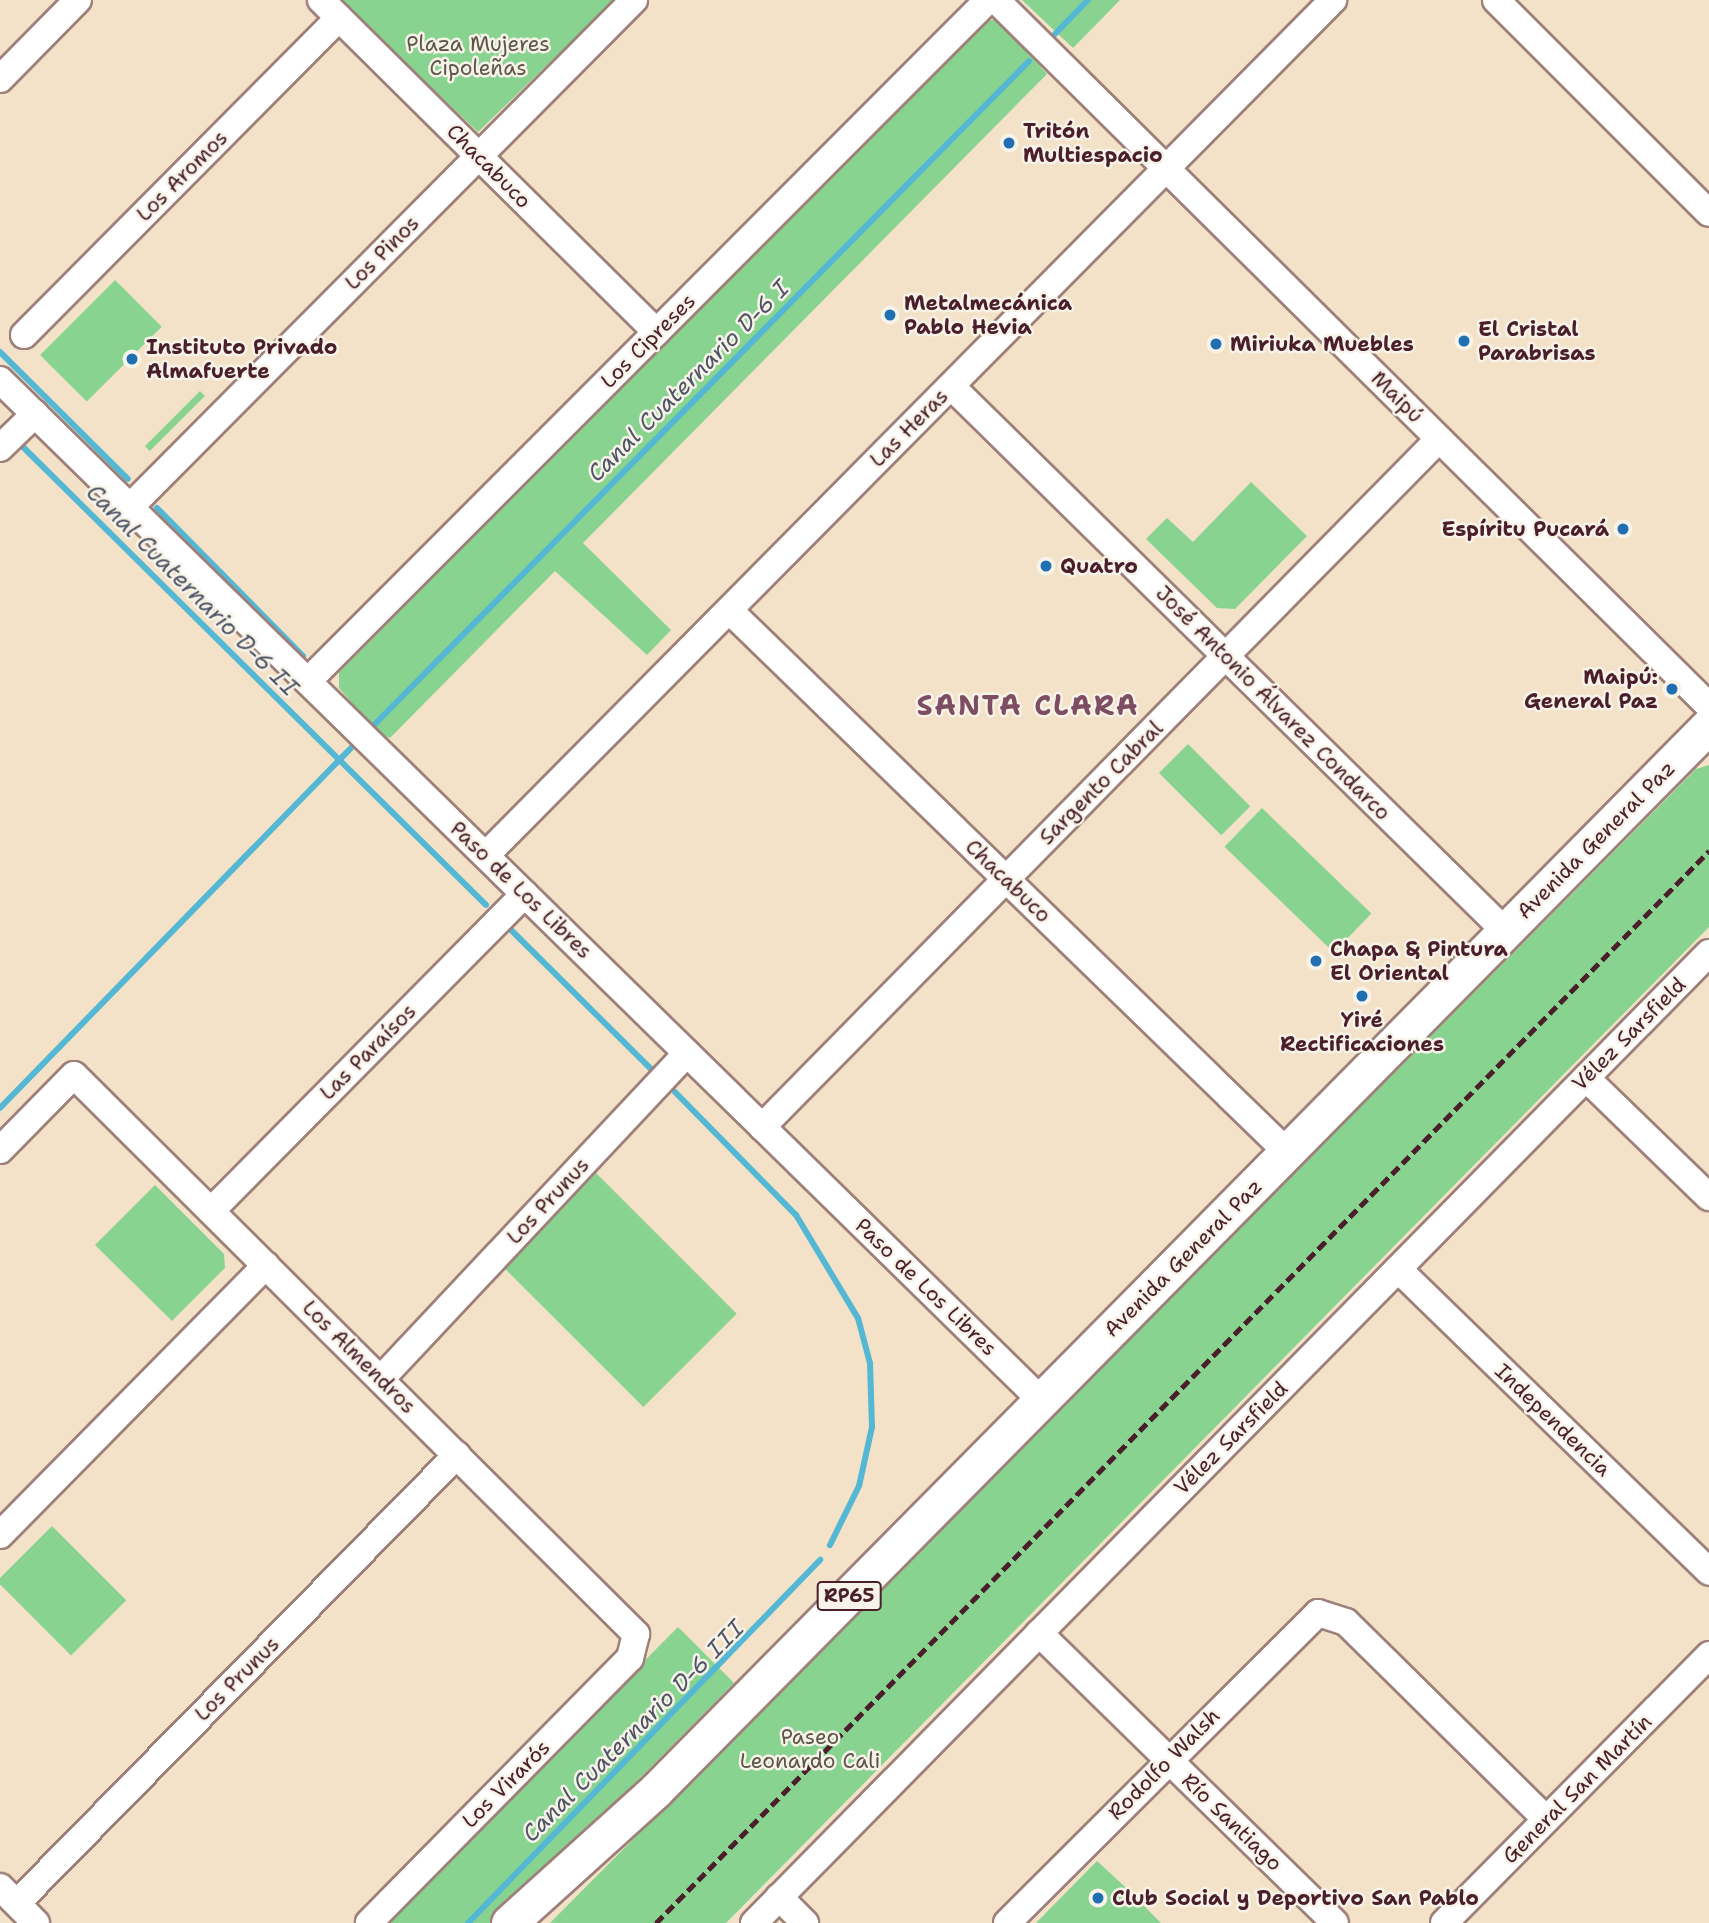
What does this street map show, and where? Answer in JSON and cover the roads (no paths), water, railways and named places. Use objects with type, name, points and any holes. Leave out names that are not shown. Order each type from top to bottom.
[{"type":"main road","name":"Avenida General Paz","points":[[509,1923],[656,1790],[1505,931],[1705,738]]},
{"type":"main road","name":"Avenida General Paz","points":[[540,1923],[656,1790]]},
{"type":"street","points":[[0,79],[78,0]]},
{"type":"street","name":"Los Pinos","points":[[130,507],[634,0]]},
{"type":"street","name":"Los Cipreses","points":[[308,681],[988,0]]},
{"type":"street","name":"Maipú","points":[[996,0],[1709,706]]},
{"type":"street","name":"Las Heras","points":[[486,855],[1333,0]]},
{"type":"street","points":[[1496,0],[1709,213]]},
{"type":"street","name":"Chacabuco","points":[[330,9],[657,332]]},
{"type":"street","name":"Los Aromos","points":[[24,335],[330,9]]},
{"type":"street","name":"Paso de Los Libres","points":[[0,380],[1041,1401]]},
{"type":"street","name":"José Antonio Álvarez Condarco","points":[[951,386],[1505,931]]},
{"type":"street","points":[[0,448],[35,414]]},
{"type":"street","name":"Sargento Cabral","points":[[762,1127],[1439,439]]},
{"type":"street","name":"Chacabuco","points":[[729,610],[1287,1152]]},
{"type":"street","name":"Las Paraísos","points":[[211,1211],[525,894]]},
{"type":"street","name":"Vélez Sarsfield","points":[[754,1923],[1709,953]]},
{"type":"street","name":"Los Prunus","points":[[381,1379],[687,1053]]},
{"type":"street","name":"Los Almendros","points":[[0,1150],[74,1075],[631,1628],[638,1642]]},
{"type":"street","points":[[1586,1078],[1709,1197]]},
{"type":"street","points":[[0,1535],[266,1265]]},
{"type":"street","name":"Independencia","points":[[1398,1269],[1709,1571]]},
{"type":"street","name":"Los Prunus","points":[[8,1895],[457,1455]]},
{"type":"street","name":"Rodolfo Walsh","points":[[1007,1923],[1306,1621],[1326,1613],[1346,1622],[1546,1819]]},
{"type":"street","name":"Río Santiago","points":[[1039,1633],[1335,1923]]},
{"type":"street","name":"Los Virarós","points":[[369,1923],[631,1658],[638,1642]]},
{"type":"street","name":"General San Martín","points":[[1444,1923],[1709,1654]]},
{"type":"street","points":[[8,1895],[36,1923]]},
{"type":"street","points":[[779,1898],[805,1923]]},
{"type":"waterway","name":"Canal Cuaternario D-6 I","points":[[1055,34],[1088,0]]},
{"type":"waterway","name":"Canal Cuaternario D-6 I","points":[[373,726],[1029,61]]},
{"type":"waterway","points":[[0,352],[128,479]]},
{"type":"waterway","name":"Canal Cuaternario D-6 II","points":[[21,445],[486,905]]},
{"type":"waterway","points":[[157,508],[303,656]]},
{"type":"waterway","points":[[0,1108],[351,748]]},
{"type":"waterway","name":"Canal Cuaternario D-6 III","points":[[507,926],[653,1071]]},
{"type":"waterway","name":"Canal Cuaternario D-6 III","points":[[675,1092],[796,1215],[858,1318],[870,1363],[872,1427],[859,1486],[830,1545]]},
{"type":"waterway","name":"Canal Cuaternario D-6 III","points":[[468,1923],[820,1560]]},
{"type":"railway","points":[[656,1923],[1709,851]]},
{"type":"place","name":"Tritón Multiespacio","points":[[1009,143]]},
{"type":"place","name":"Metalmecánica Pablo Hevia","points":[[890,315]]},
{"type":"place","name":"El Cristal Parabrisas","points":[[1464,341]]},
{"type":"place","name":"Miriuka Muebles","points":[[1216,344]]},
{"type":"place","name":"Instituto Privado Almafuerte","points":[[132,359]]},
{"type":"place","name":"Espíritu Pucará","points":[[1623,529]]},
{"type":"place","name":"Quatro","points":[[1046,566]]},
{"type":"place","name":"Maipú: General Paz","points":[[1672,689]]},
{"type":"place","name":"Chapa & Pintura El Oriental","points":[[1316,961]]},
{"type":"place","name":"Yiré Rectificaciones","points":[[1362,996]]},
{"type":"place","name":"Club Social y Deportivo San Pablo","points":[[1098,1898]]},
{"type":"district","name":"SANTA CLARA","points":[[1028,705]]},
{"type":"park label","name":"Plaza Mujeres Cipoleñas","points":[[478,56]]},
{"type":"park label","name":"Paseo Leonardo Cali","points":[[810,1749]]}]
